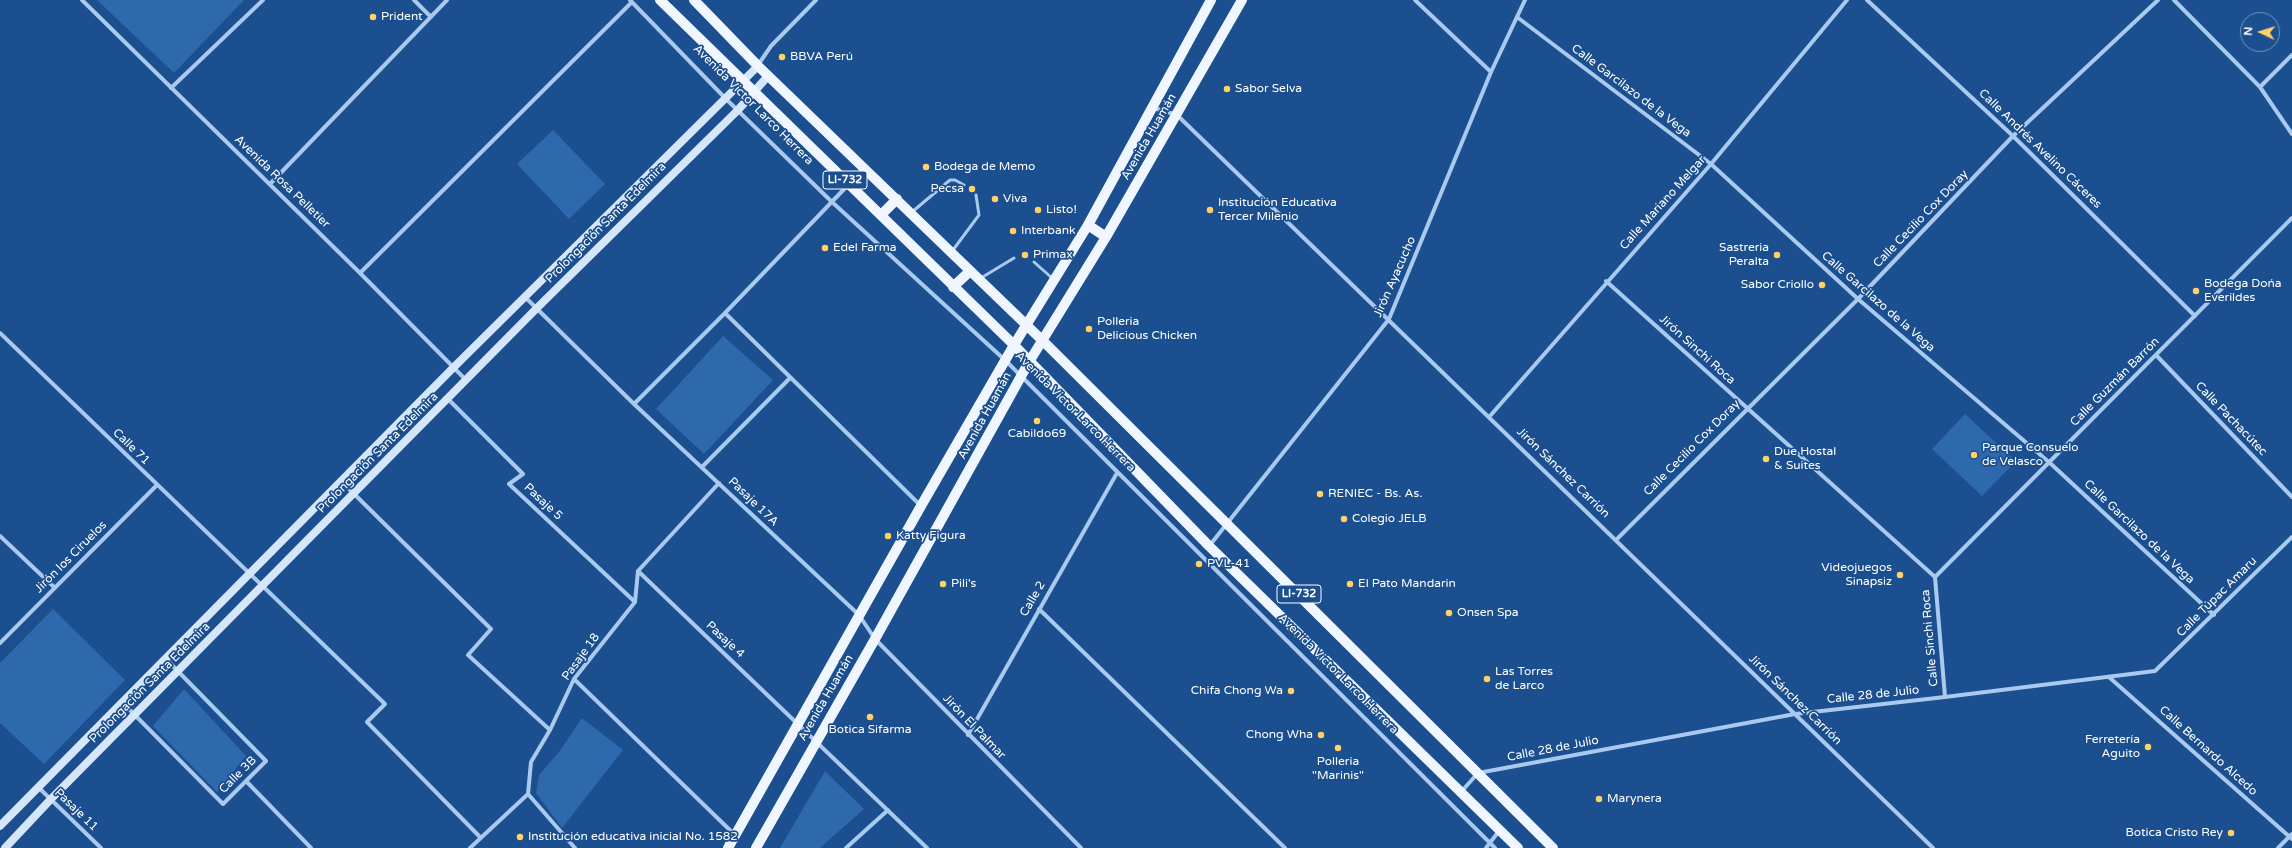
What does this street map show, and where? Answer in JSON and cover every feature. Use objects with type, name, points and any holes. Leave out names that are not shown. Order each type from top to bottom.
[{"type":"main road","name":"Avenida Víctor Larco Herrera","points":[[660,0],[752,92],[1014,345],[1209,546],[1518,848]]},
{"type":"main road","name":"LI-732","points":[[694,0],[768,76],[897,199],[969,272],[1043,341],[1553,848]]},
{"type":"main road","name":"Avenida Huamán","points":[[728,848],[858,615],[1014,345],[1027,327],[1088,225],[1211,0]]},
{"type":"main road","name":"Avenida Huamán","points":[[756,848],[876,639],[1029,362],[1106,237],[1242,0]]},
{"type":"main road","points":[[881,215],[897,199]]},
{"type":"main road","points":[[1088,225],[1106,237]]},
{"type":"main road","points":[[953,287],[969,272]]},
{"type":"street","points":[[171,88],[263,0]]},
{"type":"street","points":[[414,0],[431,17]]},
{"type":"street","points":[[270,184],[447,0]]},
{"type":"street","points":[[758,66],[771,46],[816,0]]},
{"type":"street","points":[[1415,0],[1491,72]]},
{"type":"street","name":"Jirón Ayacucho","points":[[1209,546],[1228,524],[1389,319],[1491,72],[1525,0]]},
{"type":"street","name":"Calle Mariano Melgar","points":[[1490,416],[1606,281],[1711,164],[1847,0]]},
{"type":"street","name":"Calle Andrés Avelino Cáceres","points":[[1867,0],[2014,136],[2195,316]]},
{"type":"street","name":"Calle Cecilio Cox Doray","points":[[1617,539],[1746,408],[1858,299],[2014,136],[2158,0]]},
{"type":"street","points":[[2174,0],[2260,87],[2292,134]]},
{"type":"street","name":"Avenida Rosa Pelletier","points":[[85,1],[466,380]]},
{"type":"street","points":[[360,273],[631,1]]},
{"type":"street","name":"Avenida Víctor Larco Herrera","points":[[631,1],[726,98],[832,202],[1006,361],[1495,848]]},
{"type":"street","name":"Calle Garcilazo de la Vega","points":[[1517,18],[1711,164],[1858,299],[2050,463],[2214,615]]},
{"type":"street","points":[[2260,87],[2292,55]]},
{"type":"street","name":"Prolongación Santa Edelmira","points":[[0,826],[124,703],[249,574],[342,482],[453,368],[758,66]]},
{"type":"street","name":"Prolongación Santa Edelmira","points":[[5,848],[51,799],[537,308],[738,110],[752,92],[768,76]]},
{"type":"street","points":[[1153,108],[1177,115]]},
{"type":"street","name":"Jirón Sánchez Carrión","points":[[1177,115],[1617,539],[1933,848]]},
{"type":"street","points":[[634,404],[725,313],[849,184]]},
{"type":"street","name":"Calle Guzmán Barrón","points":[[1936,577],[2292,218]]},
{"type":"street","name":"Jirón Sinchi Roca","points":[[1606,281],[1936,577]]},
{"type":"street","name":"Pasaje 17A","points":[[525,297],[634,404],[858,615]]},
{"type":"street","points":[[725,313],[921,506]]},
{"type":"street","name":"Calle 71","points":[[0,333],[385,704],[367,722],[480,837]]},
{"type":"street","name":"Calle Pachacútec","points":[[2156,355],[2292,497]]},
{"type":"street","points":[[702,467],[790,378]]},
{"type":"street","name":"Pasaje 5","points":[[448,399],[523,474],[510,484],[636,602]]},
{"type":"street","name":"Calle 2","points":[[968,735],[1117,473]]},
{"type":"street","points":[[342,482],[491,629],[468,655],[550,730]]},
{"type":"street","points":[[636,602],[638,571],[719,483]]},
{"type":"street","name":"Jirón los Ciruelos","points":[[0,643],[157,485]]},
{"type":"street","points":[[0,536],[55,588]]},
{"type":"street","name":"Calle Túpac Amaru","points":[[2155,671],[2214,615],[2292,537]]},
{"type":"street","name":"Pasaje 4","points":[[638,571],[799,723],[816,742],[927,848]]},
{"type":"street","name":"Calle Sinchi Roca","points":[[1936,577],[1945,697]]},
{"type":"street","name":"Pasaje 18","points":[[528,794],[530,762],[550,730],[574,679],[636,602]]},
{"type":"street","points":[[1039,609],[1285,848]]},
{"type":"street","name":"Jirón El Palmar","points":[[858,615],[876,639],[968,735],[1081,848]]},
{"type":"street","name":"Calle 3B","points":[[124,703],[223,804],[246,782],[266,761],[166,659]]},
{"type":"street","name":"Calle 28 de Julio","points":[[1478,773],[1795,714],[2110,678],[2155,671]]},
{"type":"street","name":"Calle Bernardo Alcedo","points":[[2110,678],[2291,836]]},
{"type":"street","points":[[574,679],[735,835]]},
{"type":"street","points":[[1461,792],[1478,773]]},
{"type":"street","points":[[246,782],[311,848]]},
{"type":"street","name":"Pasaje 11","points":[[38,787],[101,848]]},
{"type":"street","points":[[470,848],[480,837],[528,794],[575,848]]},
{"type":"street","points":[[846,848],[888,810]]},
{"type":"street","points":[[1486,848],[1491,844],[1500,830]]},
{"type":"street","points":[[2278,848],[2291,836]]},
{"type":"lane","points":[[910,213],[950,180],[955,180],[964,185]]},
{"type":"lane","points":[[951,253],[979,215],[976,195]]},
{"type":"lane","points":[[978,280],[1014,258]]},
{"type":"lane","points":[[1034,262],[1055,280]]},
{"type":"shaded area","points":[[97,0],[244,0],[174,73]]},
{"type":"shaded area","points":[[553,130],[605,184],[569,219],[517,164]]},
{"type":"shaded area","points":[[723,336],[773,380],[704,454],[656,409]]},
{"type":"shaded area","name":"Parque Consuelo de Velasco","points":[[1965,414],[2016,461],[1982,496],[1932,449]]},
{"type":"shaded area","points":[[53,609],[125,680],[44,764],[0,723],[0,663]]},
{"type":"shaded area","points":[[184,689],[246,756],[217,792],[153,726]]},
{"type":"shaded area","points":[[582,718],[623,750],[562,828],[536,793],[539,775],[559,752]]},
{"type":"shaded area","points":[[825,771],[864,809],[820,848],[780,848]]},
{"type":"place","name":"Prident","points":[[373,17]]},
{"type":"place","name":"BBVA Perú","points":[[782,57]]},
{"type":"place","name":"Sabor Selva","points":[[1227,89]]},
{"type":"place","name":"Bodega de Memo","points":[[926,167]]},
{"type":"place","name":"Pecsa","points":[[972,189]]},
{"type":"place","name":"Viva","points":[[995,199]]},
{"type":"place","name":"Listo!","points":[[1038,210]]},
{"type":"place","name":"Institución Educativa Tercer Milenio","points":[[1210,210]]},
{"type":"place","name":"Interbank","points":[[1013,231]]},
{"type":"place","name":"Edel Farma","points":[[825,248]]},
{"type":"place","name":"Primax","points":[[1025,255]]},
{"type":"place","name":"Sastreria Peralta","points":[[1777,255]]},
{"type":"place","name":"Sabor Criollo","points":[[1822,285]]},
{"type":"place","name":"Bodega Dońa Everildes","points":[[2196,291]]},
{"type":"place","name":"Polleria Delicious Chicken","points":[[1089,329]]},
{"type":"place","name":"Cabildo69","points":[[1037,421]]},
{"type":"place","name":"Parque Consuelo de Velasco","points":[[1974,455]]},
{"type":"place","name":"Due Hostal & Suites","points":[[1766,459]]},
{"type":"place","name":"RENIEC - Bs. As.","points":[[1320,494]]},
{"type":"place","name":"Colegio JELB","points":[[1344,519]]},
{"type":"place","name":"Katty Figura","points":[[888,536]]},
{"type":"place","name":"PVL-41","points":[[1199,564]]},
{"type":"place","name":"Videojuegos Sinapsiz","points":[[1900,575]]},
{"type":"place","name":"Pili's","points":[[943,584]]},
{"type":"place","name":"El Pato Mandarin","points":[[1350,584]]},
{"type":"place","name":"Onsen Spa","points":[[1449,613]]},
{"type":"place","name":"Las Torres de Larco","points":[[1487,679]]},
{"type":"place","name":"Chifa Chong Wa","points":[[1291,691]]},
{"type":"place","name":"Botica Sifarma","points":[[870,717]]},
{"type":"place","name":"Chong Wha","points":[[1321,735]]},
{"type":"place","name":"Ferretería Aguito","points":[[2148,747]]},
{"type":"place","name":"Polleria \"Marinis\"","points":[[1338,748]]},
{"type":"place","name":"Marynera","points":[[1599,799]]},
{"type":"place","name":"Botica Cristo Rey","points":[[2231,833]]},
{"type":"place","name":"Institución educativa inicial No. 1582","points":[[520,837]]}]
